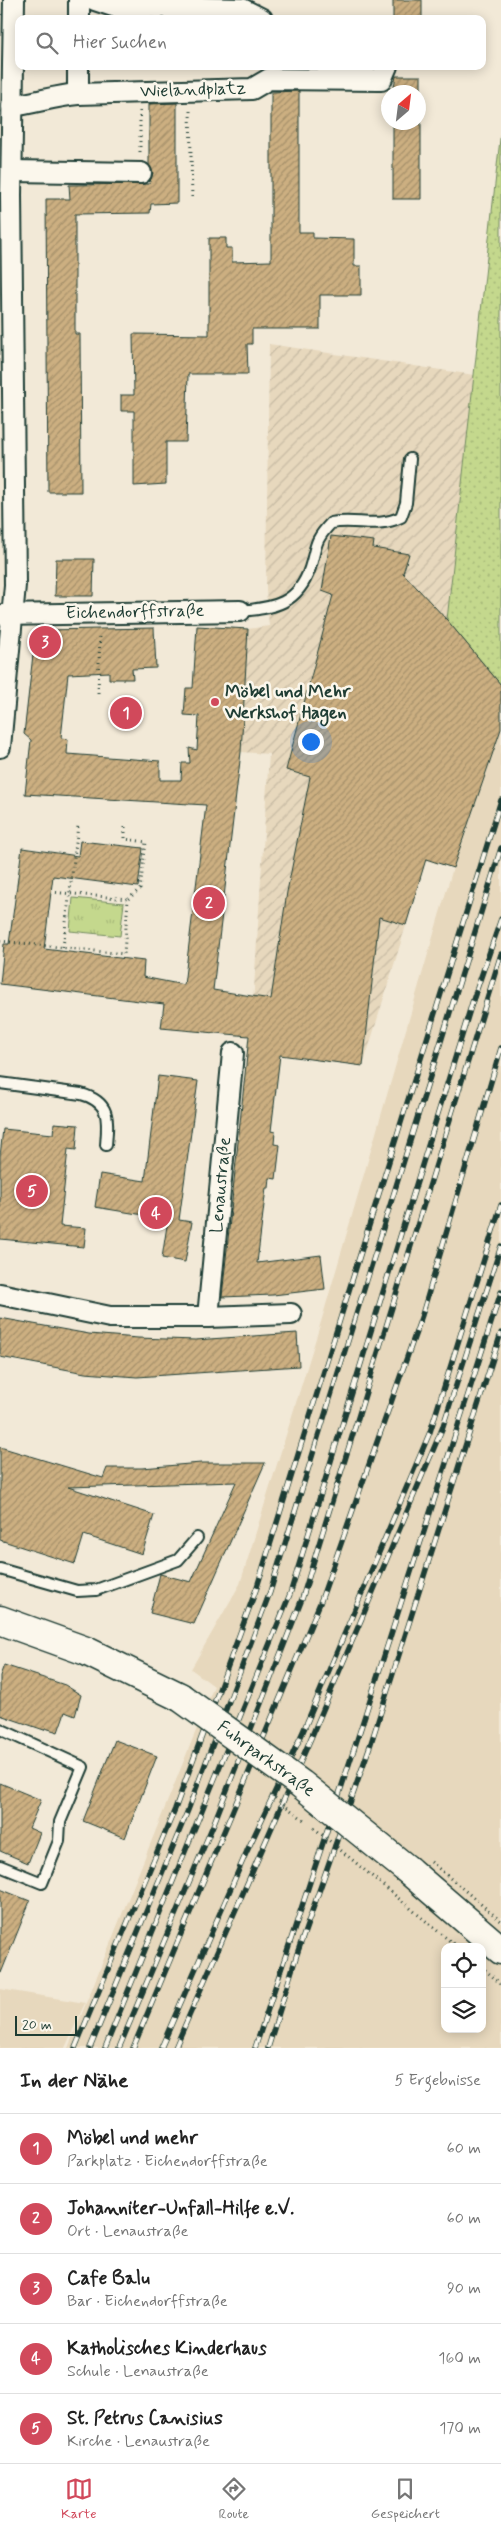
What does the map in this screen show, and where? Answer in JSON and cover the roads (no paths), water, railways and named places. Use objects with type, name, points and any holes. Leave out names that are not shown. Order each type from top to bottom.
[{"type":"main road","name":"Fuhrparkstraße","points":[[0,1620],[86,1651],[180,1697],[301,1784],[408,1870],[501,1950]]},
{"type":"street","points":[[0,747],[7,614],[12,171],[12,106],[6,46],[14,0]]},
{"type":"street","points":[[79,0],[79,15]]},
{"type":"street","points":[[95,0],[113,6],[242,9],[254,15]]},
{"type":"street","points":[[78,70],[78,94]]},
{"type":"street","name":"Wielandplatz","points":[[12,106],[37,102],[54,96],[78,94],[252,89],[269,79],[381,80],[385,70]]},
{"type":"street","points":[[12,171],[141,173]]},
{"type":"street","name":"Eichendorffstraße","points":[[7,614],[240,611]]},
{"type":"street","name":"Lenaustraße","points":[[208,1317],[233,1053]]},
{"type":"street","points":[[0,1294],[110,1317],[208,1317],[291,1314]]},
{"type":"lane","points":[[240,611],[280,605],[298,593],[310,568],[314,546],[331,523],[340,521],[388,524],[401,517],[406,503],[410,459]]},
{"type":"lane","points":[[0,1083],[81,1094],[93,1098],[104,1108],[108,1119],[106,1145]]},
{"type":"lane","points":[[0,1569],[77,1591],[96,1590],[178,1560],[197,1538]]},
{"type":"lane","points":[[0,1729],[83,1767],[60,1822],[59,1841],[42,1883],[0,1866]]},
{"type":"railway","points":[[75,2048],[175,1809],[257,1587],[501,800]]},
{"type":"railway","points":[[90,2048],[188,1810],[270,1592],[501,848]]},
{"type":"railway","points":[[105,2048],[290,1594],[472,1003],[501,919]]},
{"type":"railway","points":[[119,2048],[214,1823],[302,1599],[501,954]]},
{"type":"railway","points":[[133,2048],[320,1603],[422,1315],[501,1048]]},
{"type":"railway","points":[[161,2048],[247,1851],[302,1734],[430,1432],[501,1205]]},
{"type":"railway","points":[[175,2048],[311,1738],[442,1429],[501,1246]]},
{"type":"railway","points":[[255,2048],[358,1737],[501,1292]]},
{"type":"railway","points":[[268,2048],[297,1954],[371,1743],[501,1333]]},
{"type":"place","name":"Cafe Balu","points":[[45,642]]},
{"type":"place","name":"Möbel und Mehr Werkshof Hagen","points":[[215,702]]},
{"type":"place","name":"Möbel und mehr","points":[[126,713]]},
{"type":"place","name":"Johanniter-Unfall-Hilfe e.V.","points":[[209,903]]},
{"type":"place","name":"St. Petrus Canisius","points":[[32,1191]]},
{"type":"place","name":"Katholisches Kinderhaus","points":[[156,1213]]}]
